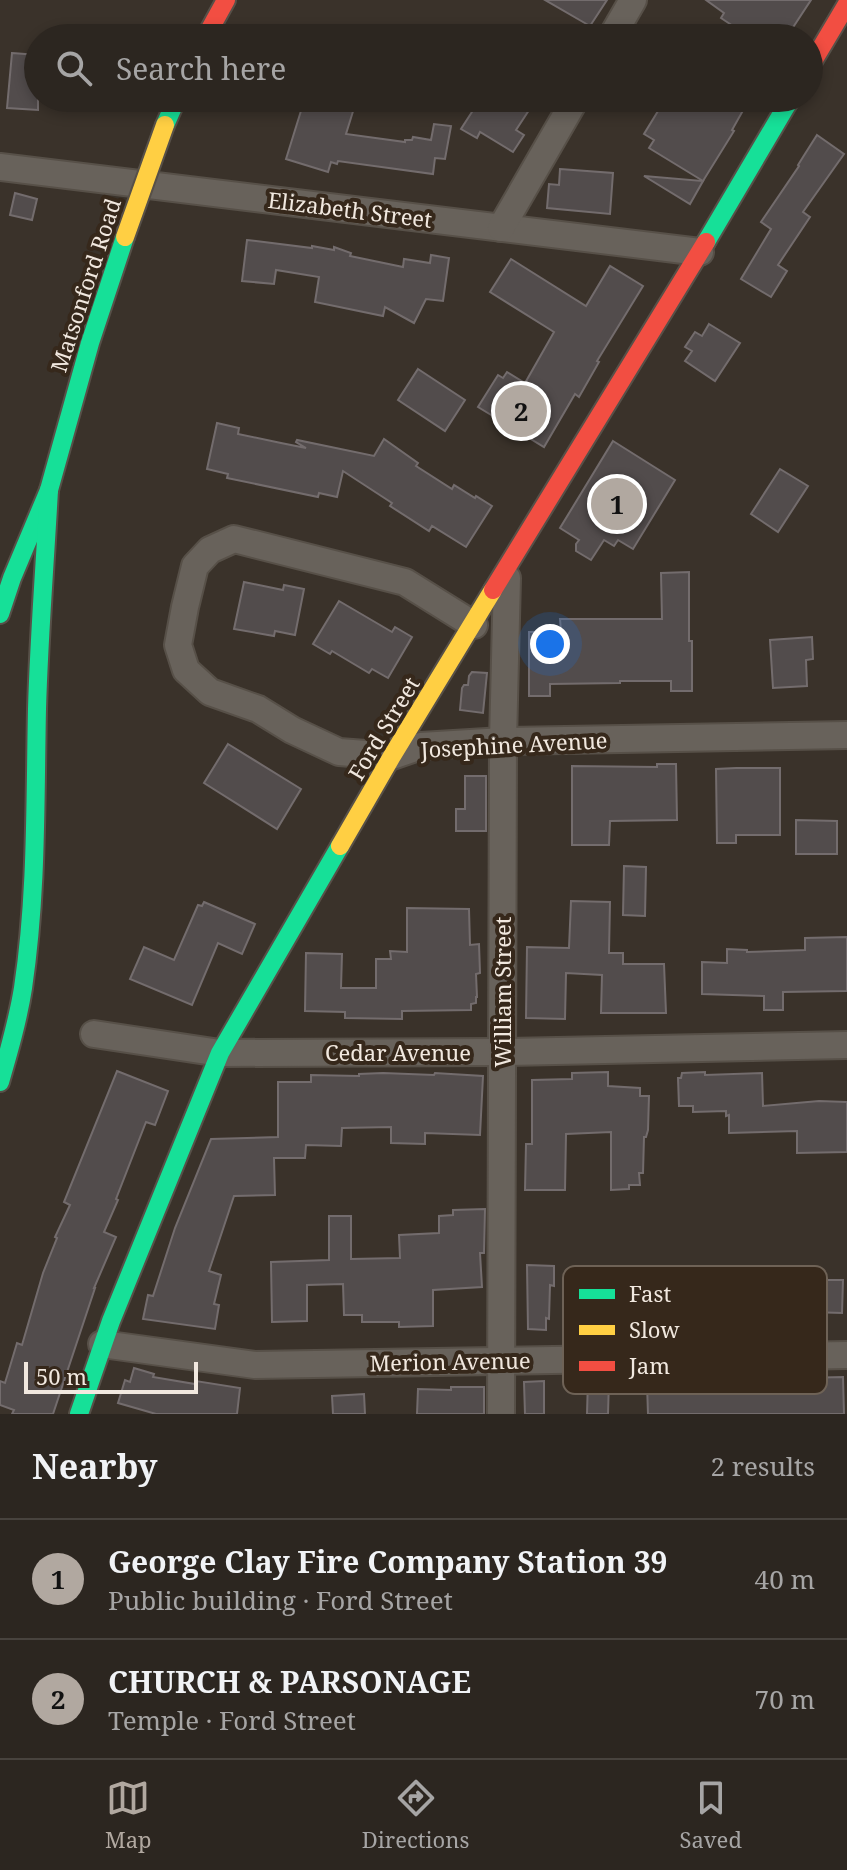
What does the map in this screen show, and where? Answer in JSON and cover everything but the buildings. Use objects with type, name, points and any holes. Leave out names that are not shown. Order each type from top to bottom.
[{"type":"main road","points":[[213,24],[226,0]]},
{"type":"main road","points":[[823,44],[847,4]]},
{"type":"main road","name":"Matsonford Road","points":[[0,614],[49,490],[90,343],[171,112]]},
{"type":"main road","name":"Ford Street","points":[[79,1414],[102,1344],[220,1053],[392,756],[783,112]]},
{"type":"main road","name":"Matsonford Road","points":[[0,1082],[18,1020],[31,929],[39,648],[49,490]]},
{"type":"street","points":[[619,24],[633,0]]},
{"type":"street","points":[[501,228],[568,112]]},
{"type":"street","name":"Elizabeth Street","points":[[0,167],[700,252]]},
{"type":"street","name":"Josephine Avenue","points":[[474,625],[405,582],[234,539],[210,550],[195,566],[178,645],[186,670],[210,692],[258,709],[292,730],[339,752],[392,756],[421,746],[503,741],[847,735]]},
{"type":"street","name":"William Street","points":[[501,1414],[503,741],[507,571]]},
{"type":"street","name":"Cedar Avenue","points":[[94,1034],[220,1053],[502,1052],[847,1045]]},
{"type":"street","name":"Merion Avenue","points":[[102,1344],[255,1365],[563,1360]]},
{"type":"street","name":"Merion Avenue","points":[[827,1355],[847,1355]]},
{"type":"traffic: fast","points":[[165,125],[171,112]]},
{"type":"traffic: fast","points":[[706,242],[783,112]]},
{"type":"traffic: fast","points":[[0,614],[49,490],[90,343],[125,237]]},
{"type":"traffic: fast","points":[[0,1082],[21,1000],[31,918],[38,682],[49,490]]},
{"type":"traffic: fast","points":[[79,1414],[111,1321],[220,1053],[340,846]]},
{"type":"traffic: slow","points":[[125,237],[165,125]]},
{"type":"traffic: slow","points":[[340,846],[493,590]]},
{"type":"traffic: jam","points":[[213,24],[226,0]]},
{"type":"traffic: jam","points":[[823,44],[847,4]]},
{"type":"traffic: jam","points":[[493,590],[706,242]]},
{"type":"place","name":"CHURCH & PARSONAGE","points":[[521,411]]},
{"type":"place","name":"George Clay Fire Company Station 39","points":[[617,504]]}]
